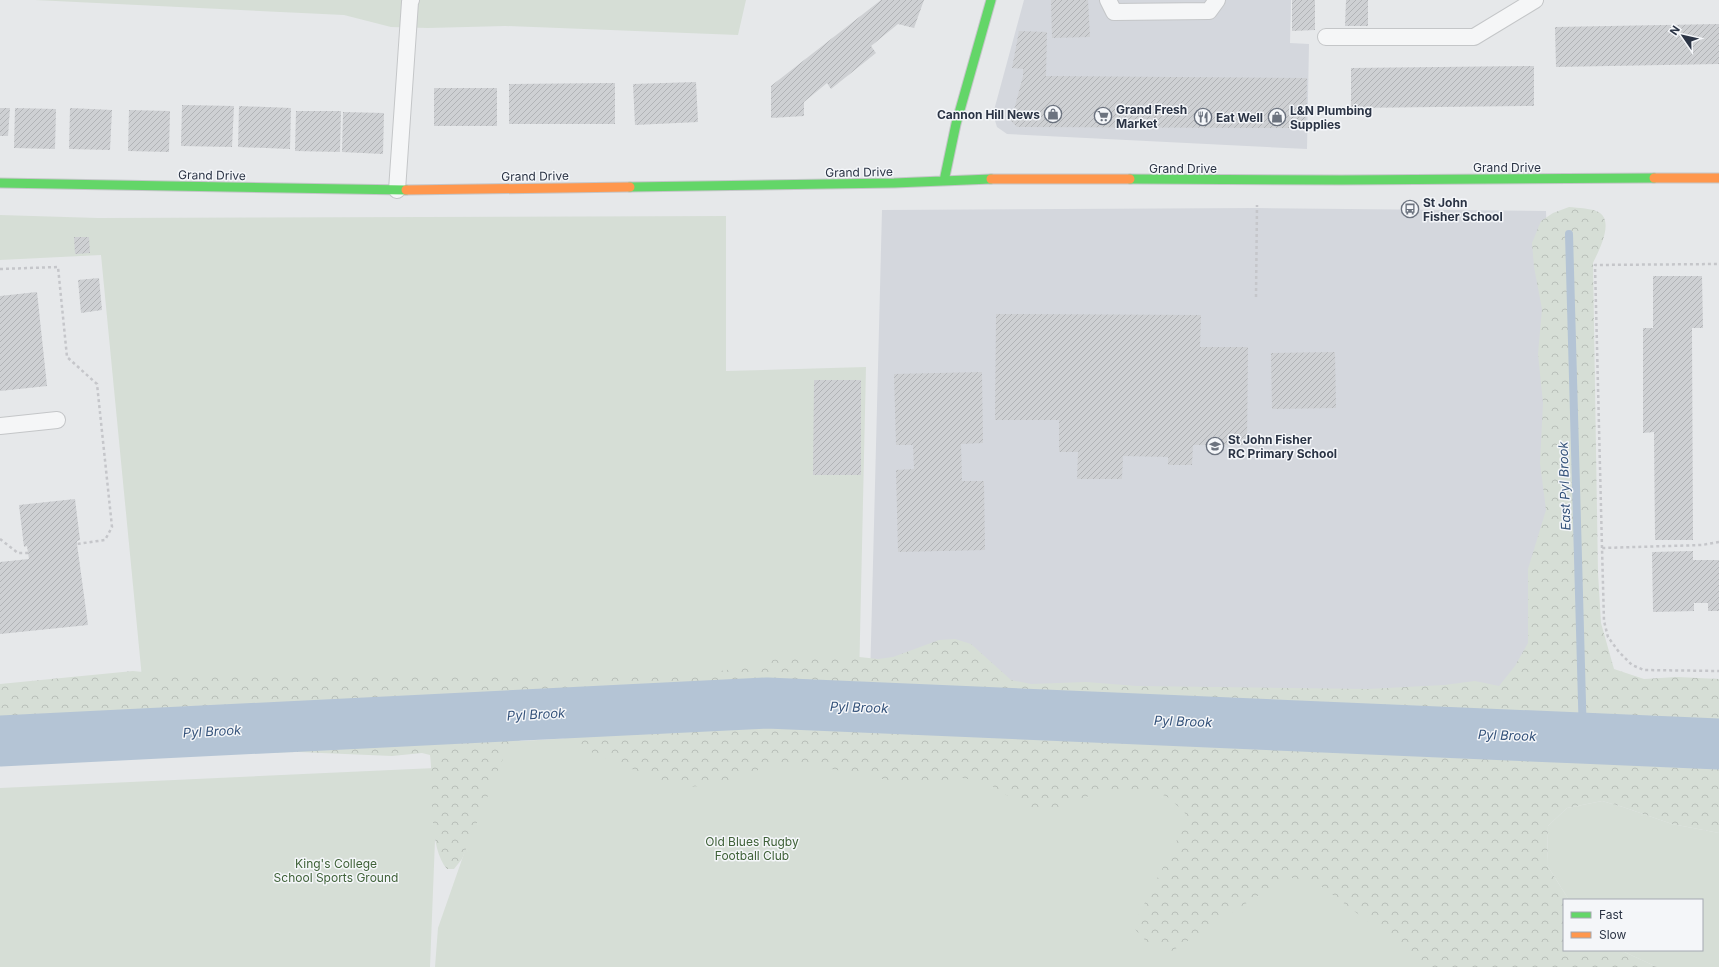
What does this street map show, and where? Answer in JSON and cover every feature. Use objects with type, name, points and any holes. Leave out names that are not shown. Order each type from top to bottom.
[{"type":"main road","points":[[944,181],[956,124],[991,0]]},
{"type":"main road","name":"Grand Drive","points":[[0,183],[397,190],[762,186],[1018,178],[1259,180],[1719,178]]},
{"type":"lane","points":[[397,190],[411,0]]},
{"type":"lane","points":[[1108,0],[1114,12],[1209,11],[1218,0]]},
{"type":"lane","points":[[1326,37],[1474,36],[1535,0]]},
{"type":"lane","points":[[0,426],[56,420]]},
{"type":"path","points":[[1256,297],[1259,180]]},
{"type":"path","points":[[1719,264],[1595,266],[1604,621],[1608,637],[1619,652],[1632,665],[1644,670],[1719,671]]},
{"type":"path","points":[[0,269],[58,267],[67,357],[97,384],[112,527],[105,540],[77,544]]},
{"type":"path","points":[[0,539],[18,553],[28,553]]},
{"type":"path","points":[[1602,548],[1702,545],[1719,542]]},
{"type":"shaded area","points":[[1024,0],[1291,0],[1290,43],[1309,44],[1307,149],[1007,134],[997,127],[993,114]]},
{"type":"shaded area","name":"St John Fisher RC Primary School","points":[[1257,208],[1546,211],[1562,703],[870,681],[882,210]]},
{"type":"green space","points":[[35,0],[746,0],[738,35],[505,26],[428,28],[391,27],[344,15]]},
{"type":"green space","points":[[1569,207],[1585,208],[1600,213],[1606,223],[1604,238],[1593,263],[1598,573],[1601,623],[1614,669],[1644,679],[1677,677],[1719,679],[1719,833],[1672,824],[1602,801],[1567,808],[1548,826],[1547,865],[1568,899],[1563,899],[1563,951],[1622,951],[1657,967],[1429,967],[1314,881],[1291,878],[1270,888],[1172,951],[1155,947],[1147,942],[1135,929],[1139,914],[1182,830],[1185,813],[1169,798],[1153,790],[1131,789],[1085,797],[1065,808],[1042,812],[1016,801],[989,784],[963,778],[908,784],[796,762],[765,767],[728,783],[689,787],[654,778],[593,753],[543,728],[519,741],[505,754],[462,859],[454,869],[447,869],[436,846],[432,815],[430,755],[422,753],[392,756],[298,752],[61,758],[0,762],[0,684],[133,671],[182,676],[660,677],[704,674],[749,666],[793,655],[828,658],[850,656],[878,659],[893,657],[939,640],[955,639],[971,644],[1011,680],[1031,684],[1086,682],[1137,686],[1368,689],[1444,685],[1475,681],[1499,686],[1515,666],[1528,643],[1528,569],[1546,510],[1540,463],[1543,403],[1538,354],[1542,309],[1534,267],[1532,243],[1541,221],[1553,213]]},
{"type":"green space","points":[[0,215],[98,218],[726,216],[726,371],[866,367],[859,681],[142,678],[101,255],[0,260]]},
{"type":"green space","name":"Old Blues Rugby Football Club","points":[[765,727],[1129,765],[1552,967],[435,967],[438,928],[503,742]]},
{"type":"green space","name":"King's College School Sports Ground","points":[[435,768],[435,840],[430,967],[0,967],[0,788]]},
{"type":"green space","points":[[1602,801],[1672,824],[1719,833],[1719,967],[1657,967],[1622,951],[1703,951],[1703,899],[1568,899],[1547,865],[1548,826],[1567,808]]},
{"type":"building","points":[[881,0],[924,0],[914,28],[898,24],[871,46],[876,53],[831,89],[827,83],[804,102],[804,116],[771,118],[771,86]]},
{"type":"building","points":[[1051,0],[1088,0],[1090,37],[1052,38]]},
{"type":"building","points":[[1292,0],[1315,0],[1315,30],[1292,31]]},
{"type":"building","points":[[1346,0],[1368,0],[1368,26],[1345,26]]},
{"type":"building","points":[[1719,24],[1719,64],[1556,67],[1555,27]]},
{"type":"building","points":[[1019,31],[1047,32],[1046,76],[1307,78],[1306,128],[1017,127],[1011,121],[1023,76],[1023,69],[1012,68]]},
{"type":"building","points":[[1534,66],[1534,106],[1351,108],[1351,68]]},
{"type":"building","points":[[696,82],[698,122],[635,125],[633,84]]},
{"type":"building","points":[[615,83],[615,124],[509,124],[509,84]]},
{"type":"building","points":[[434,88],[497,88],[497,126],[434,126]]},
{"type":"building","points":[[182,105],[234,106],[232,147],[181,146]]},
{"type":"building","points":[[239,106],[291,108],[290,149],[238,147]]},
{"type":"building","points":[[0,108],[10,108],[8,136],[0,136]]},
{"type":"building","points":[[15,108],[56,109],[55,149],[14,148]]},
{"type":"building","points":[[70,108],[112,110],[110,150],[69,149]]},
{"type":"building","points":[[129,110],[170,111],[169,152],[128,151]]},
{"type":"building","points":[[296,111],[341,111],[340,152],[295,151]]},
{"type":"building","points":[[343,112],[384,113],[383,154],[342,152]]},
{"type":"building","points":[[74,237],[89,237],[90,253],[75,254]]},
{"type":"building","points":[[1653,276],[1702,276],[1703,328],[1692,328],[1693,540],[1655,540],[1654,432],[1643,433],[1643,328],[1653,328]]},
{"type":"building","points":[[99,278],[102,310],[81,313],[78,280]]},
{"type":"building","points":[[37,292],[47,386],[0,391],[0,296]]},
{"type":"building","points":[[996,314],[1201,315],[1200,347],[1248,347],[1247,445],[1193,445],[1192,465],[1168,465],[1168,457],[1123,456],[1122,479],[1077,479],[1078,452],[1059,452],[1059,420],[995,420]]},
{"type":"building","points":[[1335,352],[1336,408],[1272,409],[1271,353]]},
{"type":"building","points":[[982,372],[983,443],[961,444],[962,481],[984,481],[985,550],[898,552],[896,470],[914,469],[913,445],[896,445],[894,374]]},
{"type":"building","points":[[814,380],[861,380],[861,475],[813,475]]},
{"type":"building","points":[[75,499],[80,540],[77,541],[77,544],[88,625],[0,634],[0,562],[29,559],[27,546],[24,547],[19,505]]},
{"type":"building","points":[[1693,551],[1693,560],[1719,560],[1719,611],[1708,611],[1708,603],[1694,603],[1694,611],[1653,612],[1652,552]]},
{"type":"waterway","name":"East Pyl Brook","points":[[1569,234],[1583,738]]},
{"type":"waterway","name":"Pyl Brook","points":[[0,741],[767,703],[1719,744]]},
{"type":"traffic: fast","points":[[944,181],[956,124],[991,0]]},
{"type":"traffic: fast","points":[[1130,179],[1341,180],[1654,178]]},
{"type":"traffic: fast","points":[[630,187],[894,183],[991,179]]},
{"type":"traffic: fast","points":[[0,183],[406,190]]},
{"type":"traffic: slow","points":[[1654,178],[1719,178]]},
{"type":"traffic: slow","points":[[991,179],[1130,179]]},
{"type":"traffic: slow","points":[[406,190],[630,187]]},
{"type":"place","name":"Cannon Hill News","points":[[1053,114]]},
{"type":"place","name":"Grand Fresh Market","points":[[1103,116]]},
{"type":"place","name":"Eat Well","points":[[1203,117]]},
{"type":"place","name":"L&N Plumbing Supplies","points":[[1277,117]]},
{"type":"place","name":"St John Fisher School","points":[[1410,209]]},
{"type":"place","name":"St John Fisher RC Primary School","points":[[1215,446]]}]
